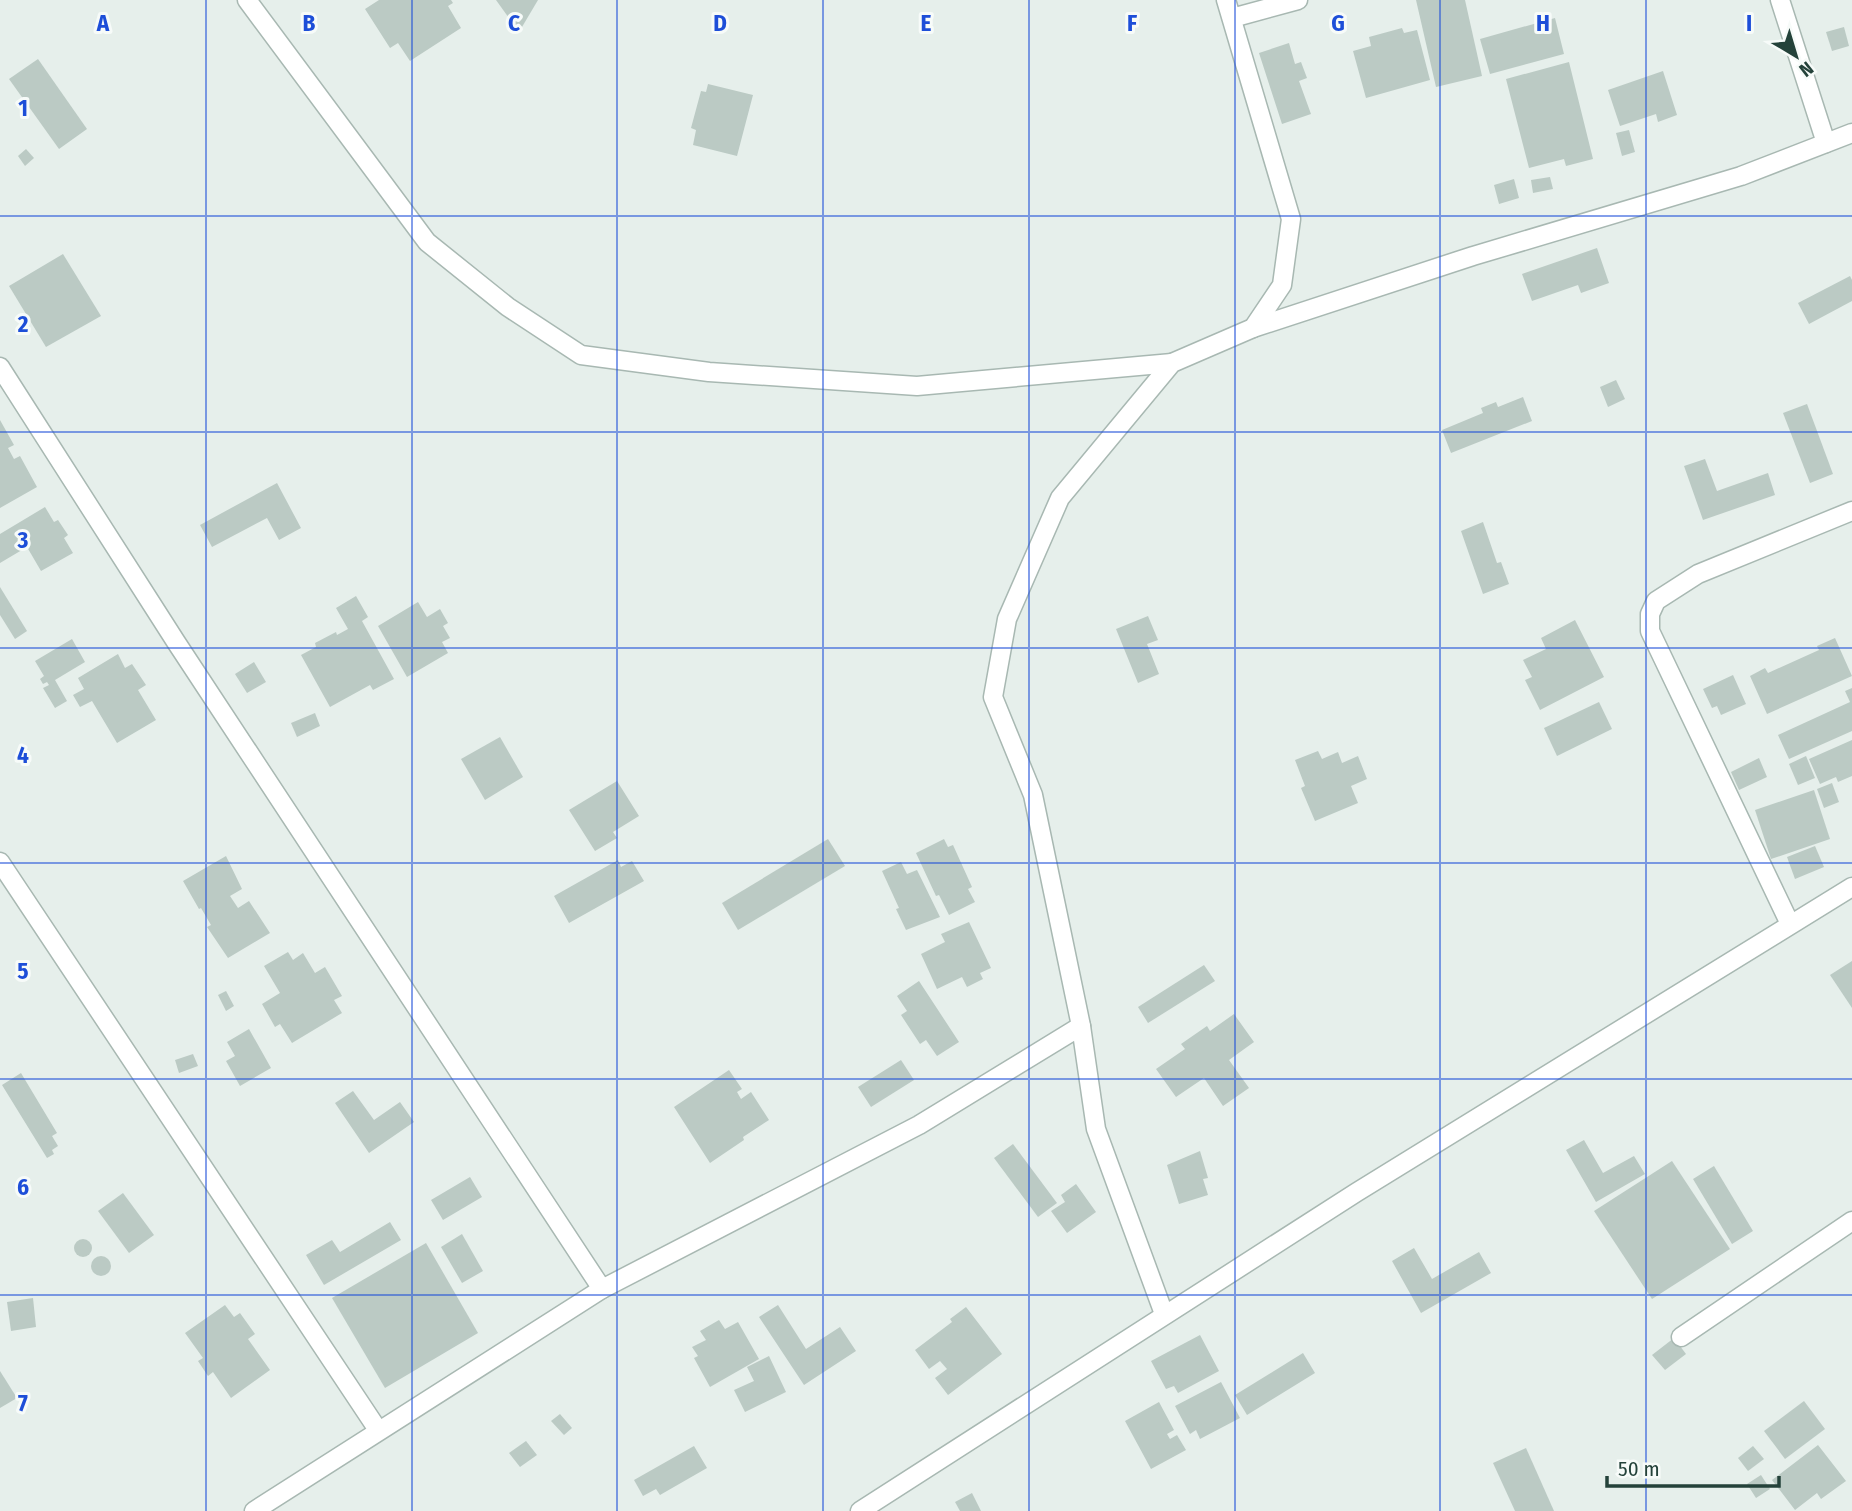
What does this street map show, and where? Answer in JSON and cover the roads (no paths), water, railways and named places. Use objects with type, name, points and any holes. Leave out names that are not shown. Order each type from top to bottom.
[{"type":"street","points":[[247,0],[427,242],[509,307],[581,355],[709,372],[917,386],[1172,363],[1253,328],[1473,256],[1741,176],[1852,134]]},
{"type":"street","points":[[1226,0],[1291,219],[1282,285],[1253,328]]},
{"type":"street","points":[[1232,18],[1298,0]]},
{"type":"street","points":[[1780,0],[1826,143]]},
{"type":"street","points":[[1164,1314],[1096,1129],[1081,1026],[1033,795],[993,697],[1007,619],[1060,498],[1172,363]]},
{"type":"street","points":[[0,366],[176,642],[602,1289]]},
{"type":"street","points":[[1790,924],[1650,631],[1650,614],[1656,601],[1698,574],[1852,511]]},
{"type":"street","points":[[3,872],[378,1430]]},
{"type":"street","points":[[860,1511],[1164,1314],[1852,887]]},
{"type":"street","points":[[254,1511],[602,1289],[919,1125],[1081,1026]]},
{"type":"street","points":[[1681,1337],[1852,1221]]}]
